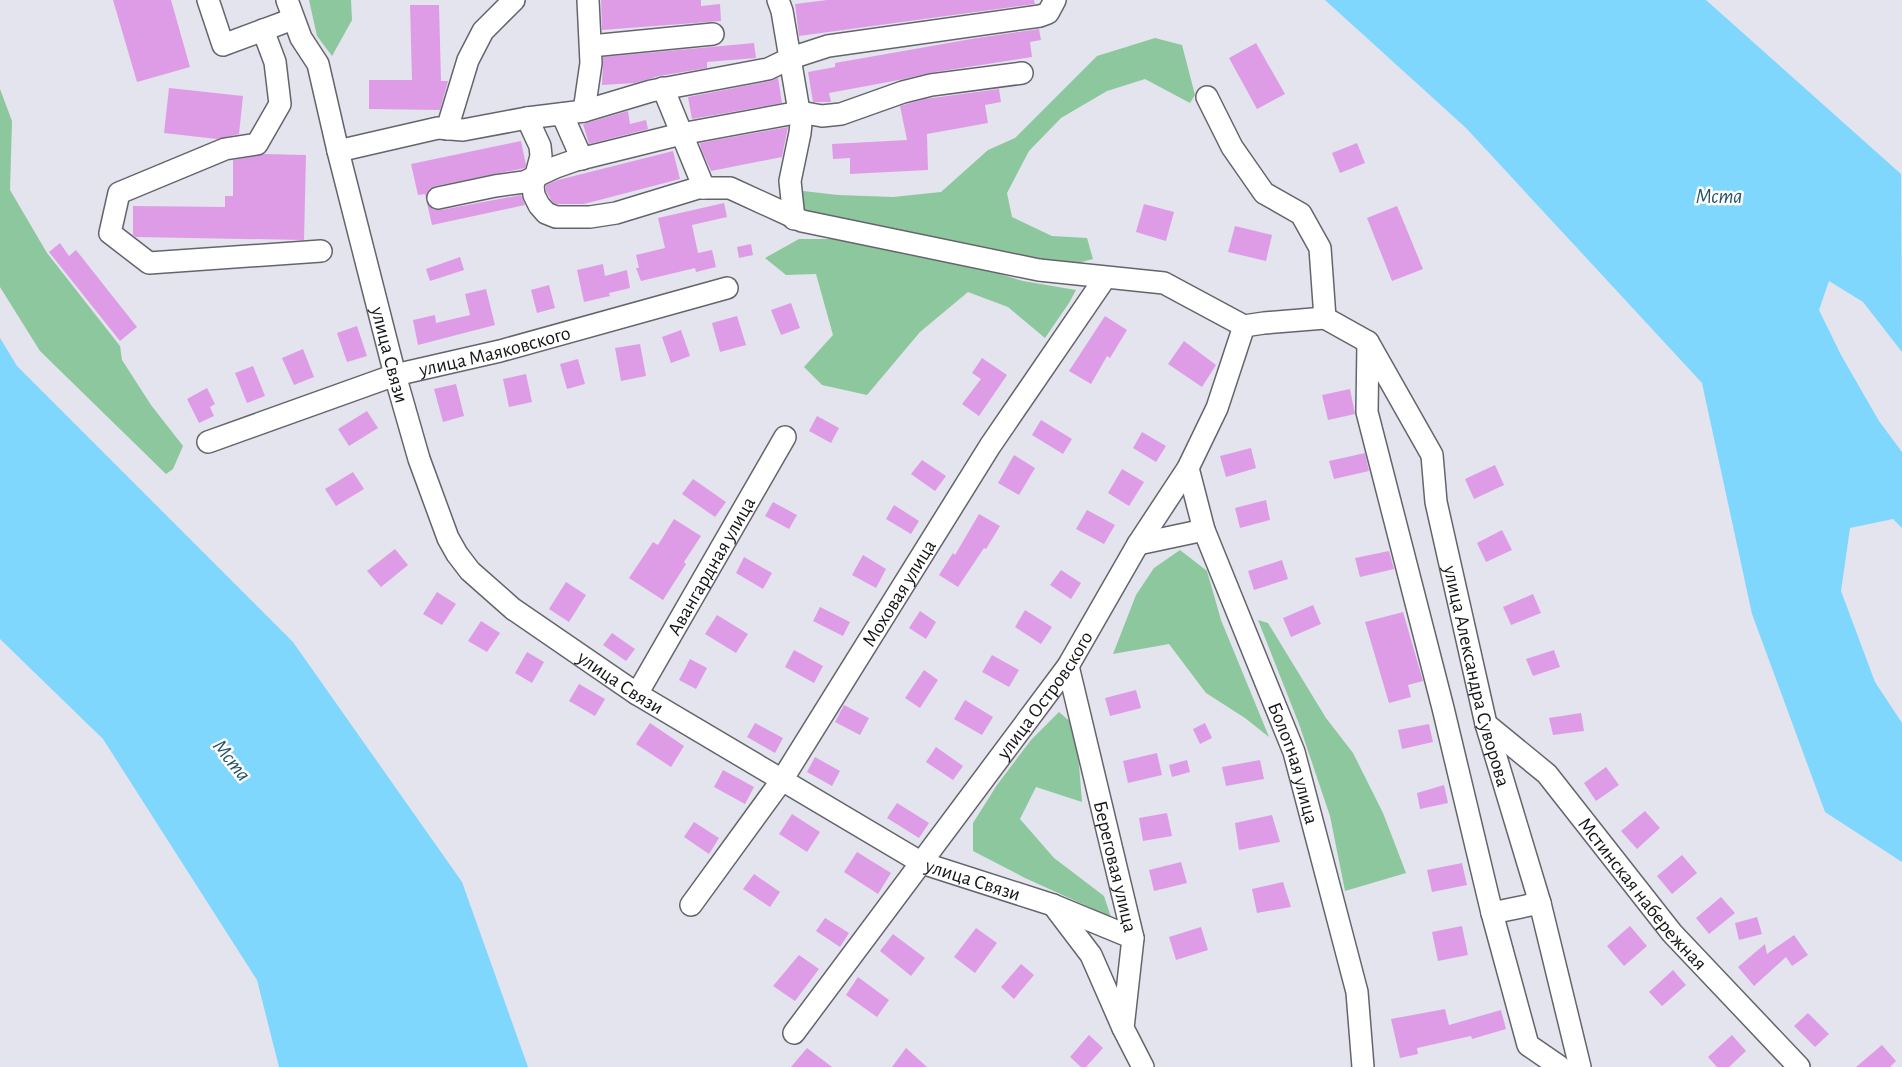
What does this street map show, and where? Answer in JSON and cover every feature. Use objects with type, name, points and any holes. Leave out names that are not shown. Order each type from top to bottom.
[{"type":"street","points":[[208,0],[224,45],[263,30],[290,9]]},
{"type":"street","points":[[584,111],[591,63],[588,0]]},
{"type":"street","points":[[778,0],[791,58],[800,112],[800,133],[790,181],[794,218]]},
{"type":"street","points":[[338,151],[438,128],[463,130],[527,118],[584,111],[663,88],[768,69],[791,58],[828,46],[1040,16],[1048,13],[1055,0]]},
{"type":"street","points":[[447,129],[468,60],[483,30],[510,2]]},
{"type":"street","name":"улица Связи","points":[[290,9],[300,38],[318,64],[395,375],[419,459],[448,538],[457,554],[475,576],[514,609],[638,694],[922,863],[1053,905],[1133,938]]},
{"type":"street","points":[[263,30],[275,62],[280,104],[257,144],[225,148],[119,193],[110,233],[149,262],[321,251]]},
{"type":"street","points":[[591,46],[713,34]]},
{"type":"street","points":[[438,198],[524,182],[556,167],[582,158],[681,134],[800,112],[822,116],[840,114],[903,92],[931,85],[1022,73]]},
{"type":"street","points":[[663,88],[704,188]]},
{"type":"street","points":[[1207,97],[1232,147],[1264,193],[1300,214],[1320,248],[1325,318]]},
{"type":"street","points":[[562,114],[582,158]]},
{"type":"street","points":[[527,118],[540,151],[539,168],[533,186],[539,205],[546,213],[556,217],[590,217],[616,213],[698,188],[723,188],[738,191],[794,218],[1039,270],[1164,283],[1244,326],[1325,318],[1368,342],[1367,412],[1532,1067]]},
{"type":"street","name":"Моховая улица","points":[[691,905],[782,780],[990,446],[1104,278]]},
{"type":"street","name":"улица Маяковского","points":[[208,442],[395,375],[500,351],[727,288]]},
{"type":"street","name":"улица Островского","points":[[794,1033],[1068,666],[1138,544],[1188,468],[1216,408],[1244,326]]},
{"type":"street","name":"улица Александра Суворова","points":[[1368,342],[1432,455],[1436,502],[1486,724],[1540,904],[1580,1067]]},
{"type":"street","name":"Авангардная улица","points":[[638,694],[785,437]]},
{"type":"street","name":"Болотная улица","points":[[1188,468],[1204,530],[1294,752],[1357,992],[1363,1067]]},
{"type":"street","points":[[1138,544],[1204,530]]},
{"type":"street","name":"Береговая улица","points":[[1068,666],[1133,938],[1123,1028]]},
{"type":"street","name":"Мстинская набережная","points":[[1486,724],[1547,774],[1672,933],[1799,1067]]},
{"type":"street","points":[[1492,913],[1540,904]]},
{"type":"street","points":[[1053,905],[1091,955],[1123,1028],[1143,1067]]},
{"type":"street","points":[[1528,1045],[1560,1067]]},
{"type":"green space","points":[[309,0],[351,0],[352,20],[332,56],[317,36]]},
{"type":"green space","points":[[1155,38],[1182,45],[1195,95],[1190,103],[1145,79],[1107,91],[1061,118],[1029,151],[1007,193],[1012,217],[1052,236],[1087,238],[1093,259],[1070,265],[980,250],[802,211],[798,205],[803,191],[838,195],[893,197],[941,192],[988,150],[1015,138],[1097,56]]},
{"type":"green space","points":[[0,89],[12,121],[10,190],[47,253],[120,346],[122,360],[151,405],[183,446],[173,469],[166,474],[40,351],[0,287]]},
{"type":"green space","points":[[799,239],[858,239],[902,254],[980,268],[1023,281],[1076,290],[1045,338],[1008,307],[968,292],[920,332],[867,395],[822,385],[804,367],[833,335],[816,274],[786,275],[765,258]]},
{"type":"green space","points":[[1180,550],[1207,571],[1221,620],[1269,737],[1245,718],[1206,693],[1169,644],[1113,654],[1136,595],[1154,568]]},
{"type":"green space","points":[[1258,620],[1268,623],[1326,718],[1353,753],[1383,813],[1406,873],[1345,891],[1330,816],[1299,724]]},
{"type":"green space","points":[[1059,712],[1073,724],[1082,802],[1036,787],[1020,819],[1054,858],[1104,896],[1111,917],[1025,878],[973,851],[973,823],[997,785],[1031,740]]},
{"type":"water","name":"Мста","points":[[1325,0],[1706,0],[1901,174],[1902,352],[1863,302],[1829,281],[1819,310],[1841,355],[1879,421],[1902,452],[1902,528],[1893,519],[1850,528],[1841,591],[1875,682],[1902,723],[1902,862],[1825,812],[1752,614],[1702,383],[1466,128]]},
{"type":"water","name":"Мста","points":[[0,338],[17,366],[293,642],[462,882],[528,1067],[279,1067],[257,980],[103,739],[0,639]]},
{"type":"building","points":[[113,0],[171,0],[190,67],[137,82]]},
{"type":"building","points":[[601,0],[701,0],[701,6],[720,4],[721,21],[602,30]]},
{"type":"building","points":[[827,0],[1034,0],[1035,4],[799,36],[795,4]]},
{"type":"building","points":[[410,5],[439,5],[441,81],[448,81],[440,110],[369,109],[369,80],[412,80]]},
{"type":"building","points":[[1039,29],[1041,40],[1030,42],[1032,57],[929,73],[829,93],[831,102],[813,102],[808,72],[835,67],[835,63]]},
{"type":"building","points":[[754,43],[756,58],[707,62],[707,68],[659,76],[635,83],[602,85],[603,57]]},
{"type":"building","points":[[1256,43],[1285,94],[1257,109],[1229,58]]},
{"type":"building","points":[[778,78],[782,103],[692,119],[688,97]]},
{"type":"building","points":[[169,88],[243,96],[239,134],[217,139],[164,133]]},
{"type":"building","points":[[999,89],[1001,102],[985,105],[988,123],[927,134],[928,170],[850,174],[850,158],[833,159],[832,144],[907,140],[900,106],[925,99]]},
{"type":"building","points":[[628,111],[630,124],[646,120],[648,129],[589,144],[583,124]]},
{"type":"building","points":[[788,127],[782,157],[711,171],[701,149],[700,143]]},
{"type":"building","points":[[521,141],[525,168],[435,186],[429,189],[426,199],[425,194],[418,195],[411,164]]},
{"type":"building","points":[[1357,143],[1365,163],[1340,173],[1332,153]]},
{"type":"building","points":[[673,151],[680,179],[584,204],[553,203],[546,191],[546,185],[558,180]]},
{"type":"building","points":[[265,154],[306,155],[304,240],[136,237],[133,235],[133,206],[225,207],[225,196],[233,196],[233,160]]},
{"type":"building","points":[[521,195],[525,205],[432,225],[427,203],[434,210],[441,210]]},
{"type":"building","points":[[724,203],[727,217],[692,225],[698,253],[712,250],[716,267],[696,272],[695,268],[641,281],[636,268],[639,268],[636,255],[665,248],[658,218]]},
{"type":"building","points":[[1144,204],[1174,212],[1166,241],[1136,232]]},
{"type":"building","points":[[1397,206],[1423,269],[1392,281],[1367,218]]},
{"type":"building","points":[[1235,226],[1272,235],[1266,261],[1228,252]]},
{"type":"building","points":[[60,243],[69,256],[76,250],[137,327],[120,341],[49,252]]},
{"type":"building","points":[[751,244],[753,255],[739,258],[737,247]]},
{"type":"building","points":[[460,257],[464,270],[430,281],[426,269]]},
{"type":"building","points":[[603,264],[605,276],[627,270],[630,288],[609,293],[610,296],[584,302],[577,270]]},
{"type":"building","points":[[549,285],[555,308],[537,313],[531,290]]},
{"type":"building","points":[[486,289],[495,325],[418,345],[413,320],[435,315],[436,323],[470,315],[465,294]]},
{"type":"building","points":[[791,303],[800,328],[781,335],[771,310]]},
{"type":"building","points":[[737,316],[746,345],[720,352],[712,323]]},
{"type":"building","points":[[1105,316],[1127,330],[1110,358],[1107,356],[1091,384],[1069,371]]},
{"type":"building","points":[[357,326],[367,356],[347,362],[337,333]]},
{"type":"building","points":[[681,330],[690,356],[671,363],[662,337]]},
{"type":"building","points":[[1184,341],[1216,365],[1202,387],[1168,364]]},
{"type":"building","points":[[640,344],[646,376],[621,381],[615,348]]},
{"type":"building","points":[[303,349],[314,377],[294,385],[282,358]]},
{"type":"building","points":[[982,358],[1007,375],[979,416],[962,404],[981,379],[972,373]]},
{"type":"building","points":[[578,359],[585,384],[567,389],[560,364]]},
{"type":"building","points":[[253,366],[265,396],[247,403],[235,373]]},
{"type":"building","points":[[526,374],[532,402],[509,407],[503,379]]},
{"type":"building","points":[[456,384],[464,416],[443,422],[434,389]]},
{"type":"building","points":[[207,388],[215,404],[210,407],[214,416],[199,423],[187,399]]},
{"type":"building","points":[[1350,389],[1355,414],[1328,420],[1322,395]]},
{"type":"building","points":[[367,411],[378,428],[349,446],[338,429]]},
{"type":"building","points":[[817,416],[839,428],[831,443],[809,431]]},
{"type":"building","points":[[1041,420],[1072,439],[1063,454],[1032,435]]},
{"type":"building","points":[[1142,432],[1166,446],[1156,462],[1133,448]]},
{"type":"building","points":[[1251,448],[1256,468],[1226,477],[1220,456]]},
{"type":"building","points":[[1365,453],[1369,471],[1334,479],[1329,461]]},
{"type":"building","points":[[1014,455],[1035,468],[1019,495],[998,483]]},
{"type":"building","points":[[922,460],[946,476],[935,491],[911,474]]},
{"type":"building","points":[[1495,465],[1504,485],[1474,499],[1465,479]]},
{"type":"building","points":[[1122,469],[1144,482],[1129,506],[1108,493]]},
{"type":"building","points":[[353,472],[364,489],[336,506],[325,489]]},
{"type":"building","points":[[693,479],[726,502],[715,517],[682,494]]},
{"type":"building","points":[[1266,500],[1270,520],[1240,528],[1235,508]]},
{"type":"building","points":[[773,502],[797,515],[789,529],[765,516]]},
{"type":"building","points":[[894,505],[919,521],[911,534],[886,519]]},
{"type":"building","points":[[1087,510],[1115,525],[1104,544],[1076,529]]},
{"type":"building","points":[[979,514],[1000,526],[986,549],[984,548],[958,587],[939,575],[953,553],[955,555]]},
{"type":"building","points":[[674,519],[701,536],[663,600],[629,578],[653,542],[658,545]]},
{"type":"building","points":[[1502,530],[1512,550],[1486,562],[1477,543]]},
{"type":"building","points":[[395,549],[408,565],[381,587],[367,571]]},
{"type":"building","points":[[1389,551],[1394,569],[1360,577],[1355,558]]},
{"type":"building","points":[[863,555],[886,569],[876,588],[852,575]]},
{"type":"building","points":[[744,557],[772,573],[763,589],[736,573]]},
{"type":"building","points":[[1282,560],[1288,579],[1254,590],[1248,571]]},
{"type":"building","points":[[1061,570],[1081,583],[1071,599],[1050,585]]},
{"type":"building","points":[[566,582],[586,595],[569,622],[549,609]]},
{"type":"building","points":[[437,592],[456,604],[442,625],[423,614]]},
{"type":"building","points":[[1533,594],[1541,613],[1511,625],[1503,607]]},
{"type":"building","points":[[1313,605],[1321,624],[1291,637],[1283,618]]},
{"type":"building","points":[[820,607],[850,622],[843,636],[813,621]]},
{"type":"building","points":[[1025,610],[1052,627],[1041,644],[1015,627]]},
{"type":"building","points":[[920,611],[936,622],[926,639],[909,628]]},
{"type":"building","points":[[1403,612],[1423,681],[1408,685],[1411,697],[1389,703],[1365,622]]},
{"type":"building","points":[[717,615],[748,634],[736,653],[705,634]]},
{"type":"building","points":[[481,621],[500,633],[487,652],[468,641]]},
{"type":"building","points":[[612,633],[635,649],[626,661],[603,645]]},
{"type":"building","points":[[794,650],[823,666],[814,683],[785,667]]},
{"type":"building","points":[[1554,650],[1560,667],[1533,676],[1526,659]]},
{"type":"building","points":[[527,652],[544,662],[532,683],[515,673]]},
{"type":"building","points":[[992,655],[1019,670],[1009,687],[982,672]]},
{"type":"building","points":[[690,659],[707,668],[696,689],[679,680]]},
{"type":"building","points":[[924,670],[938,680],[920,708],[905,698]]},
{"type":"building","points":[[579,684],[605,699],[595,716],[569,701]]},
{"type":"building","points":[[1136,690],[1141,708],[1110,716],[1105,698]]},
{"type":"building","points":[[965,700],[993,717],[982,735],[954,719]]},
{"type":"building","points":[[844,705],[869,718],[860,735],[835,722]]},
{"type":"building","points":[[1581,713],[1584,731],[1553,735],[1549,718]]},
{"type":"building","points":[[650,723],[684,746],[671,767],[636,744]]},
{"type":"building","points":[[755,723],[783,738],[775,753],[747,737]]},
{"type":"building","points":[[1205,723],[1212,738],[1200,744],[1193,729]]},
{"type":"building","points":[[1429,724],[1433,742],[1402,749],[1398,730]]},
{"type":"building","points":[[936,747],[963,766],[953,780],[926,762]]},
{"type":"building","points":[[1157,753],[1162,775],[1128,783],[1123,761]]},
{"type":"building","points":[[815,757],[840,771],[832,786],[807,772]]},
{"type":"building","points":[[1187,760],[1190,772],[1172,777],[1169,765]]},
{"type":"building","points":[[1260,760],[1264,779],[1226,786],[1222,767]]},
{"type":"building","points":[[1606,767],[1619,785],[1596,801],[1584,783]]},
{"type":"building","points":[[723,770],[754,787],[745,804],[714,787]]},
{"type":"building","points":[[1444,785],[1448,803],[1420,809],[1417,793]]},
{"type":"building","points":[[897,803],[929,823],[919,838],[887,818]]},
{"type":"building","points":[[1645,811],[1660,828],[1637,849],[1621,831]]},
{"type":"building","points":[[1167,813],[1172,836],[1143,841],[1139,818]]},
{"type":"building","points":[[792,814],[820,832],[807,852],[779,834]]},
{"type":"building","points":[[1272,815],[1280,842],[1239,850],[1235,823]]},
{"type":"building","points":[[694,822],[719,838],[709,854],[684,837]]},
{"type":"building","points":[[857,852],[891,873],[878,894],[844,872]]},
{"type":"building","points":[[1682,855],[1697,873],[1672,894],[1657,876]]},
{"type":"building","points":[[1181,862],[1187,883],[1154,891],[1149,870]]},
{"type":"building","points":[[1462,863],[1467,885],[1432,892],[1427,870]]},
{"type":"building","points":[[754,874],[780,892],[770,907],[743,889]]},
{"type":"building","points":[[1283,882],[1291,907],[1257,913],[1252,889]]},
{"type":"building","points":[[1721,897],[1735,913],[1709,934],[1696,918]]},
{"type":"building","points":[[1757,917],[1762,934],[1739,940],[1735,923]]},
{"type":"building","points":[[825,918],[849,933],[840,947],[816,931]]},
{"type":"building","points":[[1462,926],[1468,955],[1438,961],[1432,932]]},
{"type":"building","points":[[1630,926],[1647,946],[1624,966],[1607,946]]},
{"type":"building","points":[[1201,927],[1208,950],[1176,960],[1169,937]]},
{"type":"building","points":[[976,928],[997,943],[975,973],[954,957]]},
{"type":"building","points":[[893,934],[925,958],[911,976],[880,951]]},
{"type":"building","points":[[1794,935],[1808,955],[1792,966],[1786,957],[1754,986],[1738,967],[1765,944],[1767,954]]},
{"type":"building","points":[[799,955],[819,969],[795,1001],[773,986]]},
{"type":"building","points":[[1021,964],[1034,975],[1014,999],[1001,987]]},
{"type":"building","points":[[1673,970],[1686,985],[1662,1006],[1649,992]]},
{"type":"building","points":[[858,977],[889,1000],[877,1017],[846,995]]},
{"type":"building","points":[[1445,1009],[1449,1025],[1501,1010],[1506,1029],[1472,1039],[1471,1036],[1417,1048],[1418,1054],[1400,1058],[1391,1019]]},
{"type":"building","points":[[1808,1013],[1829,1034],[1815,1047],[1794,1026]]},
{"type":"building","points":[[1089,1035],[1103,1048],[1086,1067],[1081,1067],[1070,1057]]},
{"type":"building","points":[[1732,1035],[1746,1051],[1729,1067],[1717,1067],[1708,1057]]},
{"type":"building","points":[[1882,1045],[1896,1061],[1890,1067],[1856,1067]]},
{"type":"building","points":[[807,1048],[832,1067],[791,1067]]},
{"type":"building","points":[[906,1048],[927,1067],[892,1067]]}]
